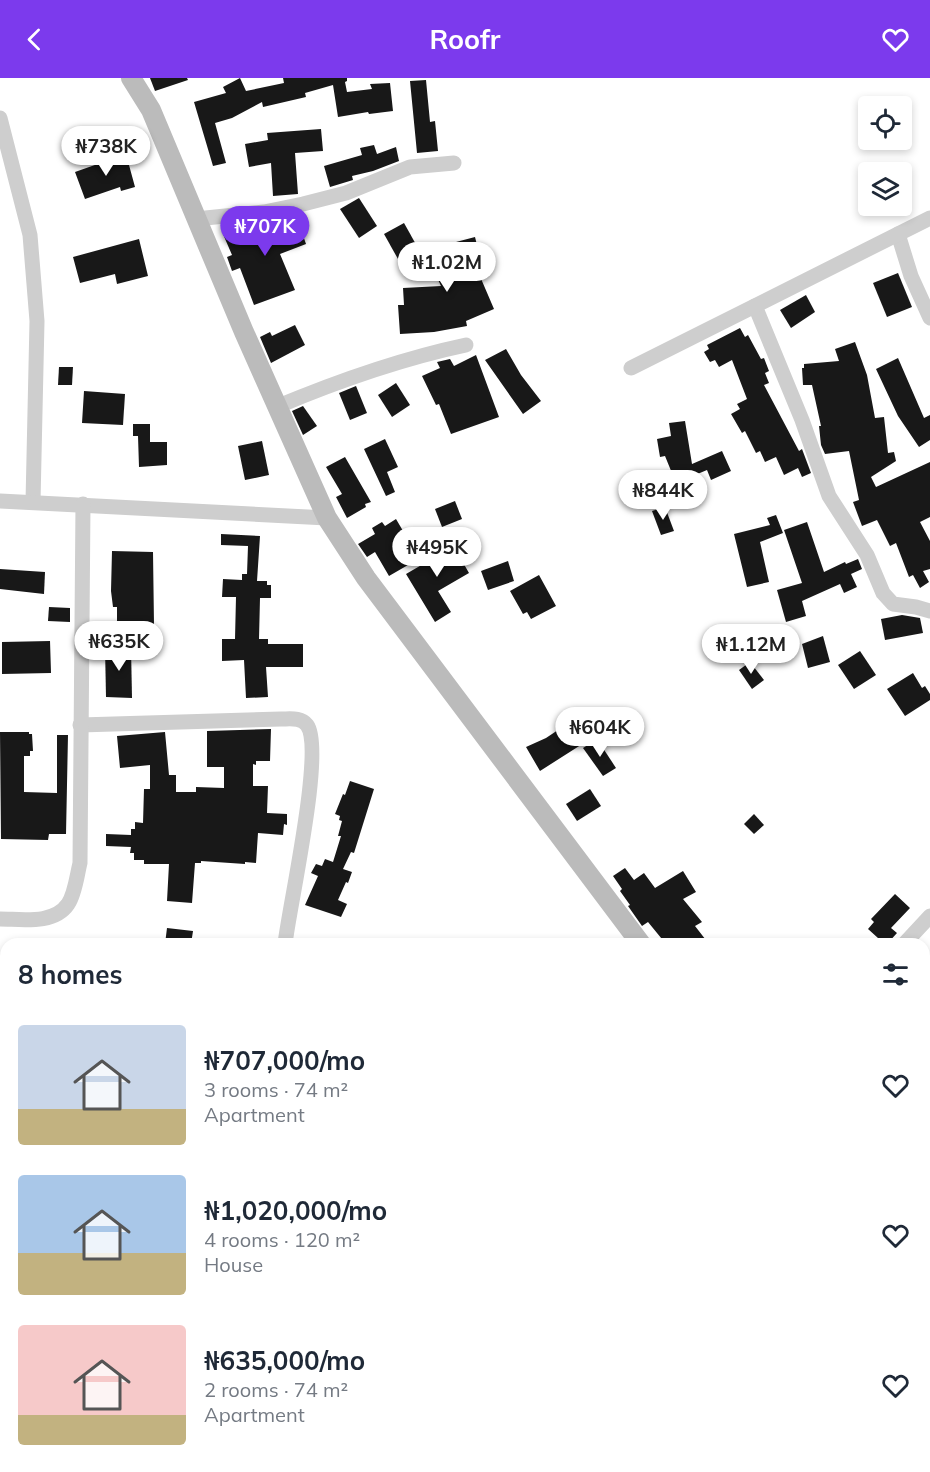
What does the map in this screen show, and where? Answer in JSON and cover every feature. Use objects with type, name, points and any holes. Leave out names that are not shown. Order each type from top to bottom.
[{"type":"street","points":[[131,78],[151,110],[276,407],[327,518],[366,578],[636,938]]},
{"type":"street","points":[[0,118],[30,235],[37,321],[33,502]]},
{"type":"street","points":[[196,219],[264,212],[303,204],[346,193],[410,167],[454,163]]},
{"type":"street","points":[[631,368],[930,218]]},
{"type":"street","points":[[898,234],[911,276],[930,318]]},
{"type":"street","points":[[755,306],[802,420],[829,496],[867,555],[883,593],[893,604],[930,611]]},
{"type":"street","points":[[276,407],[414,356],[466,345]]},
{"type":"street","points":[[0,501],[327,518]]},
{"type":"street","points":[[0,919],[41,919],[59,914],[69,903],[80,863],[83,504]]},
{"type":"street","points":[[80,725],[281,719],[299,719],[307,725],[312,736],[309,794],[286,938]]},
{"type":"street","points":[[910,938],[930,916]]},
{"type":"building","points":[[150,78],[187,78],[188,80],[155,91]]},
{"type":"building","points":[[240,78],[246,91],[284,83],[283,78],[347,78],[345,82],[347,92],[372,89],[370,84],[390,83],[393,111],[338,117],[333,85],[305,93],[306,97],[263,107],[262,102],[232,118],[215,123],[226,163],[213,166],[194,102],[226,93],[223,87]]},
{"type":"building","points":[[426,80],[430,122],[435,121],[438,151],[417,153],[410,81]]},
{"type":"building","points":[[321,129],[323,151],[295,153],[298,194],[273,196],[271,163],[249,167],[245,144],[268,140],[267,133]]},
{"type":"building","points":[[374,145],[377,154],[396,147],[399,161],[352,176],[353,180],[330,187],[324,166],[362,155],[360,148]]},
{"type":"building","points":[[126,154],[135,187],[121,191],[120,187],[85,199],[75,172]]},
{"type":"building","points":[[359,198],[377,226],[359,238],[340,209]]},
{"type":"building","points":[[296,215],[306,244],[280,254],[295,290],[254,305],[240,268],[232,271],[227,257],[232,255],[223,234],[243,226],[245,233]]},
{"type":"building","points":[[404,223],[418,248],[398,259],[384,234]]},
{"type":"building","points":[[475,237],[482,265],[476,267],[494,309],[466,321],[467,326],[434,332],[400,334],[398,305],[404,305],[403,288],[441,286],[428,258],[457,245],[456,242]]},
{"type":"building","points":[[139,239],[148,276],[117,284],[115,274],[80,283],[73,257]]},
{"type":"building","points":[[898,273],[912,307],[887,317],[873,283]]},
{"type":"building","points":[[806,295],[815,312],[791,328],[780,310]]},
{"type":"building","points":[[295,325],[305,345],[271,363],[260,337],[270,332],[272,336]]},
{"type":"building","points":[[740,328],[745,337],[748,335],[761,359],[764,358],[769,371],[765,373],[769,383],[764,385],[799,451],[802,449],[811,473],[802,477],[798,468],[784,475],[776,457],[765,462],[760,451],[756,453],[745,431],[742,433],[731,414],[740,409],[737,404],[747,399],[732,360],[719,367],[715,360],[710,362],[704,352],[709,349],[707,345]]},
{"type":"building","points":[[855,342],[867,375],[875,418],[884,417],[888,453],[894,452],[896,461],[871,477],[876,487],[930,462],[930,517],[920,522],[930,541],[930,569],[923,571],[929,582],[920,588],[913,575],[909,577],[896,543],[890,546],[877,520],[862,526],[853,502],[859,500],[849,451],[825,454],[821,445],[819,426],[821,426],[812,385],[803,385],[802,368],[804,364],[839,361],[835,349]]},
{"type":"building","points":[[506,349],[521,375],[541,401],[523,414],[485,360]]},
{"type":"building","points":[[476,355],[499,417],[451,434],[439,404],[436,405],[422,376],[440,368],[437,362],[450,359],[454,366]]},
{"type":"building","points":[[898,358],[924,418],[930,415],[930,440],[919,447],[898,416],[876,369]]},
{"type":"building","points":[[59,367],[73,367],[72,385],[58,385]]},
{"type":"building","points":[[396,383],[410,405],[392,417],[378,395]]},
{"type":"building","points":[[356,386],[367,413],[350,420],[339,393]]},
{"type":"building","points":[[84,391],[125,394],[123,425],[82,423]]},
{"type":"building","points":[[303,406],[317,426],[303,435],[292,411]]},
{"type":"building","points":[[685,421],[692,464],[722,451],[731,471],[711,480],[707,470],[676,483],[665,456],[660,457],[657,439],[671,436],[669,423]]},
{"type":"building","points":[[133,424],[150,424],[150,442],[167,442],[167,465],[139,467],[138,436],[133,436]]},
{"type":"building","points":[[385,439],[398,467],[387,472],[395,492],[386,496],[364,449]]},
{"type":"building","points":[[262,441],[269,475],[245,480],[238,446]]},
{"type":"building","points":[[345,457],[371,502],[347,518],[336,497],[342,494],[326,467]]},
{"type":"building","points":[[455,501],[462,519],[442,527],[435,509]]},
{"type":"building","points":[[665,507],[674,531],[661,535],[652,511]]},
{"type":"building","points":[[776,515],[783,533],[760,542],[769,582],[747,587],[734,534],[770,525],[767,518]]},
{"type":"building","points":[[396,519],[406,536],[394,543],[408,565],[389,576],[375,552],[367,557],[358,544],[375,534],[372,528],[382,522],[385,526]]},
{"type":"building","points":[[807,522],[824,572],[845,562],[846,564],[858,559],[862,569],[851,574],[857,587],[844,593],[840,584],[802,601],[806,616],[786,622],[777,590],[802,583],[784,530]]},
{"type":"building","points":[[221,534],[260,536],[257,581],[267,581],[267,585],[271,585],[271,598],[260,598],[259,639],[268,639],[268,644],[303,644],[303,667],[266,667],[268,697],[246,698],[244,660],[222,661],[222,639],[235,639],[236,597],[222,597],[223,579],[242,580],[242,574],[247,574],[248,546],[221,545]]},
{"type":"building","points":[[439,537],[447,551],[454,547],[469,573],[438,591],[451,612],[435,622],[406,574],[437,556],[429,543]]},
{"type":"building","points":[[112,551],[153,552],[154,625],[117,625],[117,607],[113,607],[111,591]]},
{"type":"building","points":[[508,561],[514,581],[488,590],[481,571]]},
{"type":"building","points":[[0,569],[45,572],[44,594],[0,589]]},
{"type":"building","points":[[539,575],[556,606],[531,619],[527,612],[523,614],[510,591]]},
{"type":"building","points":[[49,607],[70,608],[70,622],[48,621]]},
{"type":"building","points":[[902,615],[920,618],[923,633],[885,640],[881,619]]},
{"type":"building","points":[[823,636],[830,662],[808,668],[802,644]]},
{"type":"building","points":[[50,641],[51,673],[2,674],[2,642]]},
{"type":"building","points":[[105,647],[131,647],[132,698],[106,697]]},
{"type":"building","points":[[860,651],[876,675],[854,689],[838,665]]},
{"type":"building","points":[[750,662],[764,680],[752,689],[739,670]]},
{"type":"building","points":[[913,673],[922,688],[925,686],[930,694],[930,700],[905,716],[887,689]]},
{"type":"building","points":[[573,720],[587,741],[540,771],[526,747],[546,738]]},
{"type":"building","points":[[271,729],[270,761],[256,761],[256,765],[253,764],[253,786],[268,786],[267,813],[287,814],[287,825],[284,824],[283,835],[258,833],[256,863],[201,861],[201,863],[195,863],[192,903],[167,901],[169,864],[144,864],[144,860],[134,860],[134,853],[130,853],[131,847],[106,846],[106,834],[131,835],[131,829],[135,829],[135,822],[143,823],[144,789],[150,789],[150,765],[120,768],[117,736],[165,732],[169,775],[176,775],[176,792],[196,792],[196,787],[224,788],[224,767],[207,767],[207,731]]},
{"type":"building","points":[[0,732],[29,732],[32,734],[33,751],[30,751],[30,756],[24,756],[24,792],[57,793],[57,735],[68,735],[66,834],[49,834],[48,840],[1,839]]},
{"type":"building","points":[[597,739],[616,768],[603,776],[583,748]]},
{"type":"building","points":[[350,781],[374,789],[354,853],[351,852],[343,869],[352,872],[338,900],[347,904],[341,917],[305,905],[318,876],[311,873],[316,864],[322,866],[325,859],[333,862],[341,836],[338,836],[342,821],[339,820],[340,816],[335,814]]},
{"type":"building","points":[[590,789],[601,806],[577,821],[566,804]]},
{"type":"building","points":[[754,814],[764,825],[754,834],[744,824]]},
{"type":"building","points":[[625,868],[634,880],[644,873],[655,888],[683,871],[696,892],[683,899],[702,922],[695,926],[704,938],[661,938],[648,922],[642,926],[628,906],[630,905],[613,876]]},
{"type":"building","points":[[895,894],[910,908],[891,928],[897,933],[892,938],[878,938],[868,929],[874,922],[871,919]]},
{"type":"building","points":[[167,928],[193,931],[192,938],[166,938]]}]
